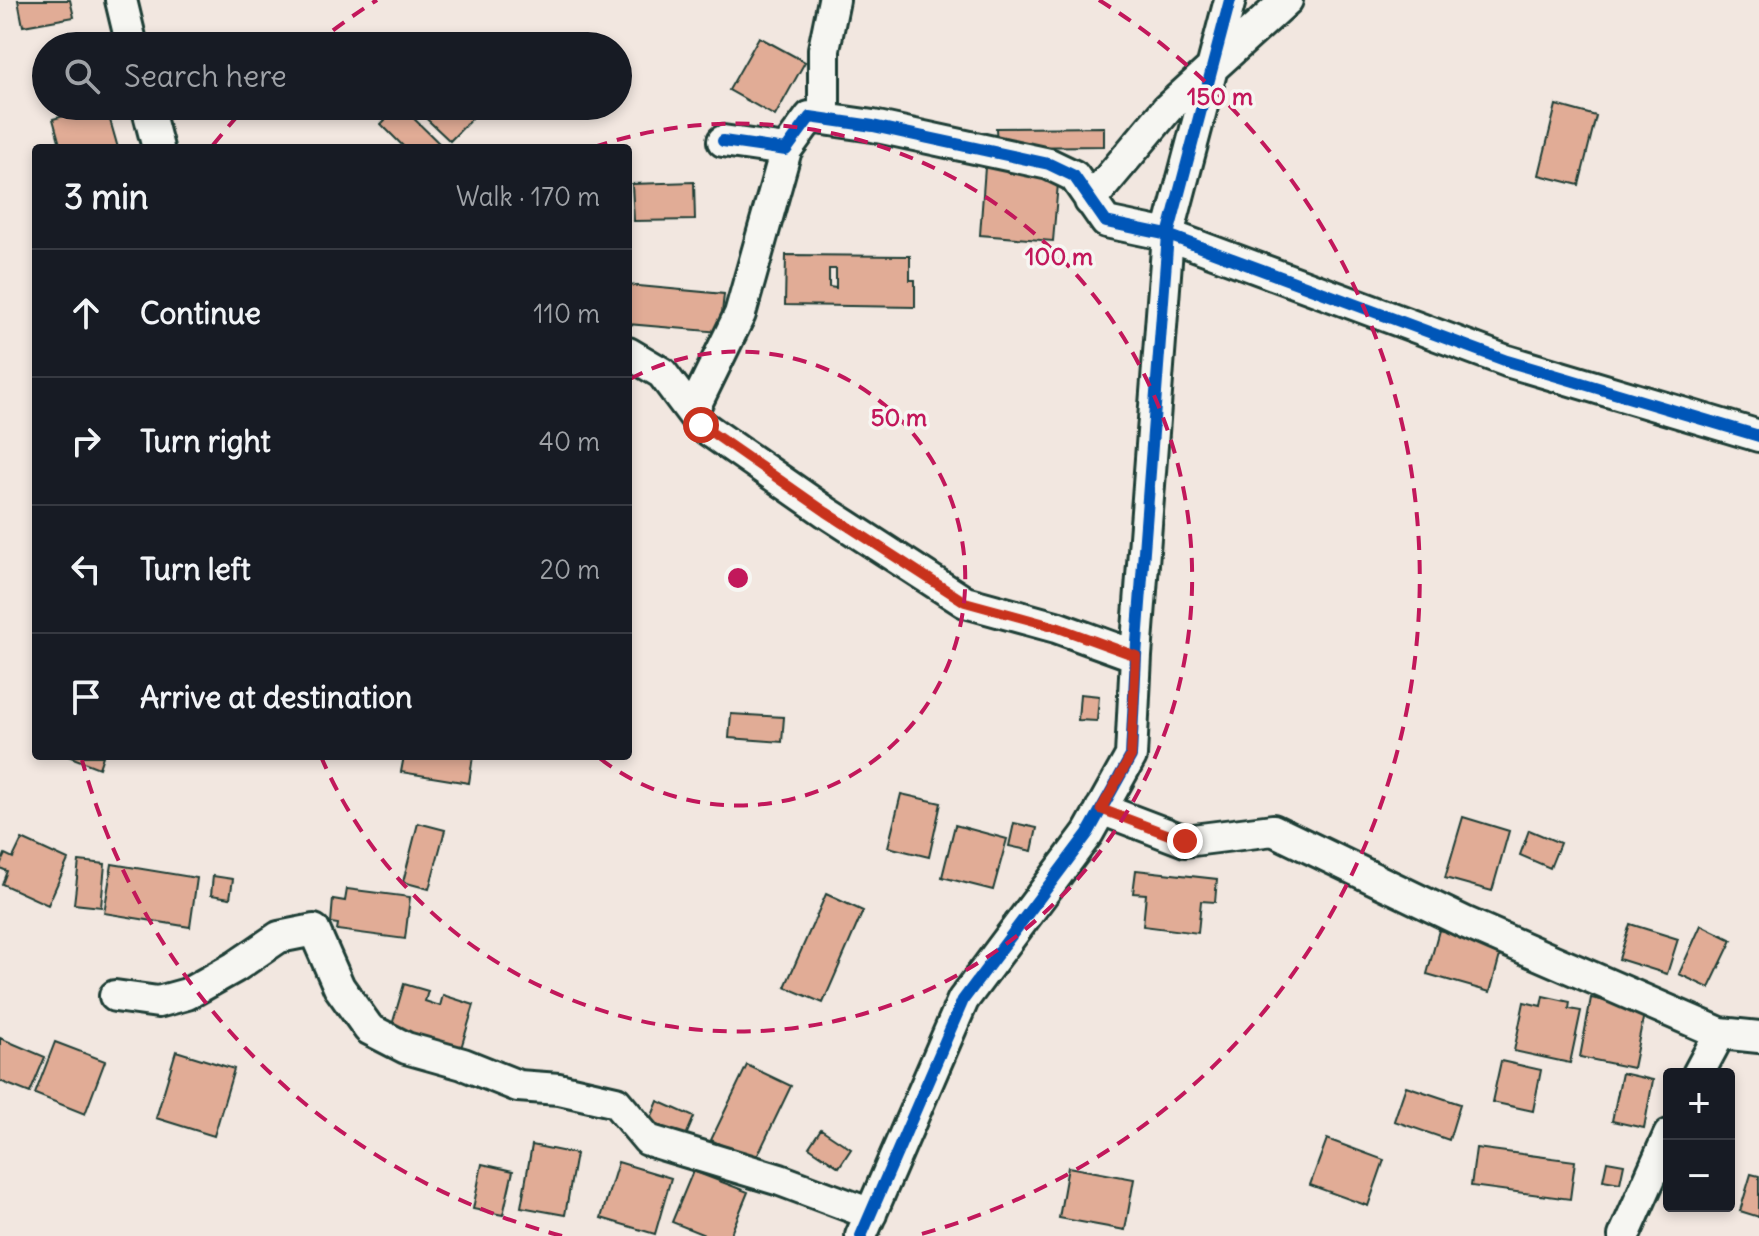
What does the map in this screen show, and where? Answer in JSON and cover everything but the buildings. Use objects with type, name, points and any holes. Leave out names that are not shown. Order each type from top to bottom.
[{"type":"street","points":[[121,0],[129,32]]},
{"type":"street","points":[[824,119],[824,49],[834,0]]},
{"type":"street","points":[[115,996],[158,1002],[187,994],[279,937],[314,930],[339,987],[369,1029],[406,1048],[463,1064],[518,1086],[559,1089],[616,1102],[648,1140],[780,1180],[866,1225],[963,1000],[1088,833],[1131,756],[1168,235],[1230,0]]},
{"type":"street","points":[[1090,201],[1167,109],[1287,0]]},
{"type":"street","points":[[692,412],[740,314],[786,150],[810,117],[873,126],[1049,164],[1074,176],[1106,222],[1168,235],[1507,361],[1759,436]]},
{"type":"street","points":[[151,120],[157,144]]},
{"type":"street","points":[[723,141],[786,150]]},
{"type":"street","points":[[632,355],[662,373],[701,425],[965,602],[1056,627],[1136,656]]},
{"type":"street","points":[[1101,809],[1185,841],[1273,830],[1464,922],[1720,1033],[1759,1037]]},
{"type":"street","points":[[1701,1068],[1720,1033]]},
{"type":"street","points":[[1624,1236],[1667,1140]]},
{"type":"cycle path","points":[[861,1236],[963,1000],[1088,833],[1131,756],[1168,235],[1230,0]]},
{"type":"cycle path","points":[[723,141],[786,150],[810,117],[873,126],[1049,164],[1074,176],[1106,222],[1168,235],[1507,361],[1759,436]]},
{"type":"route","points":[[701,425],[826,512],[965,602],[1056,627],[1136,656],[1131,756],[1101,809],[1185,841]]}]
